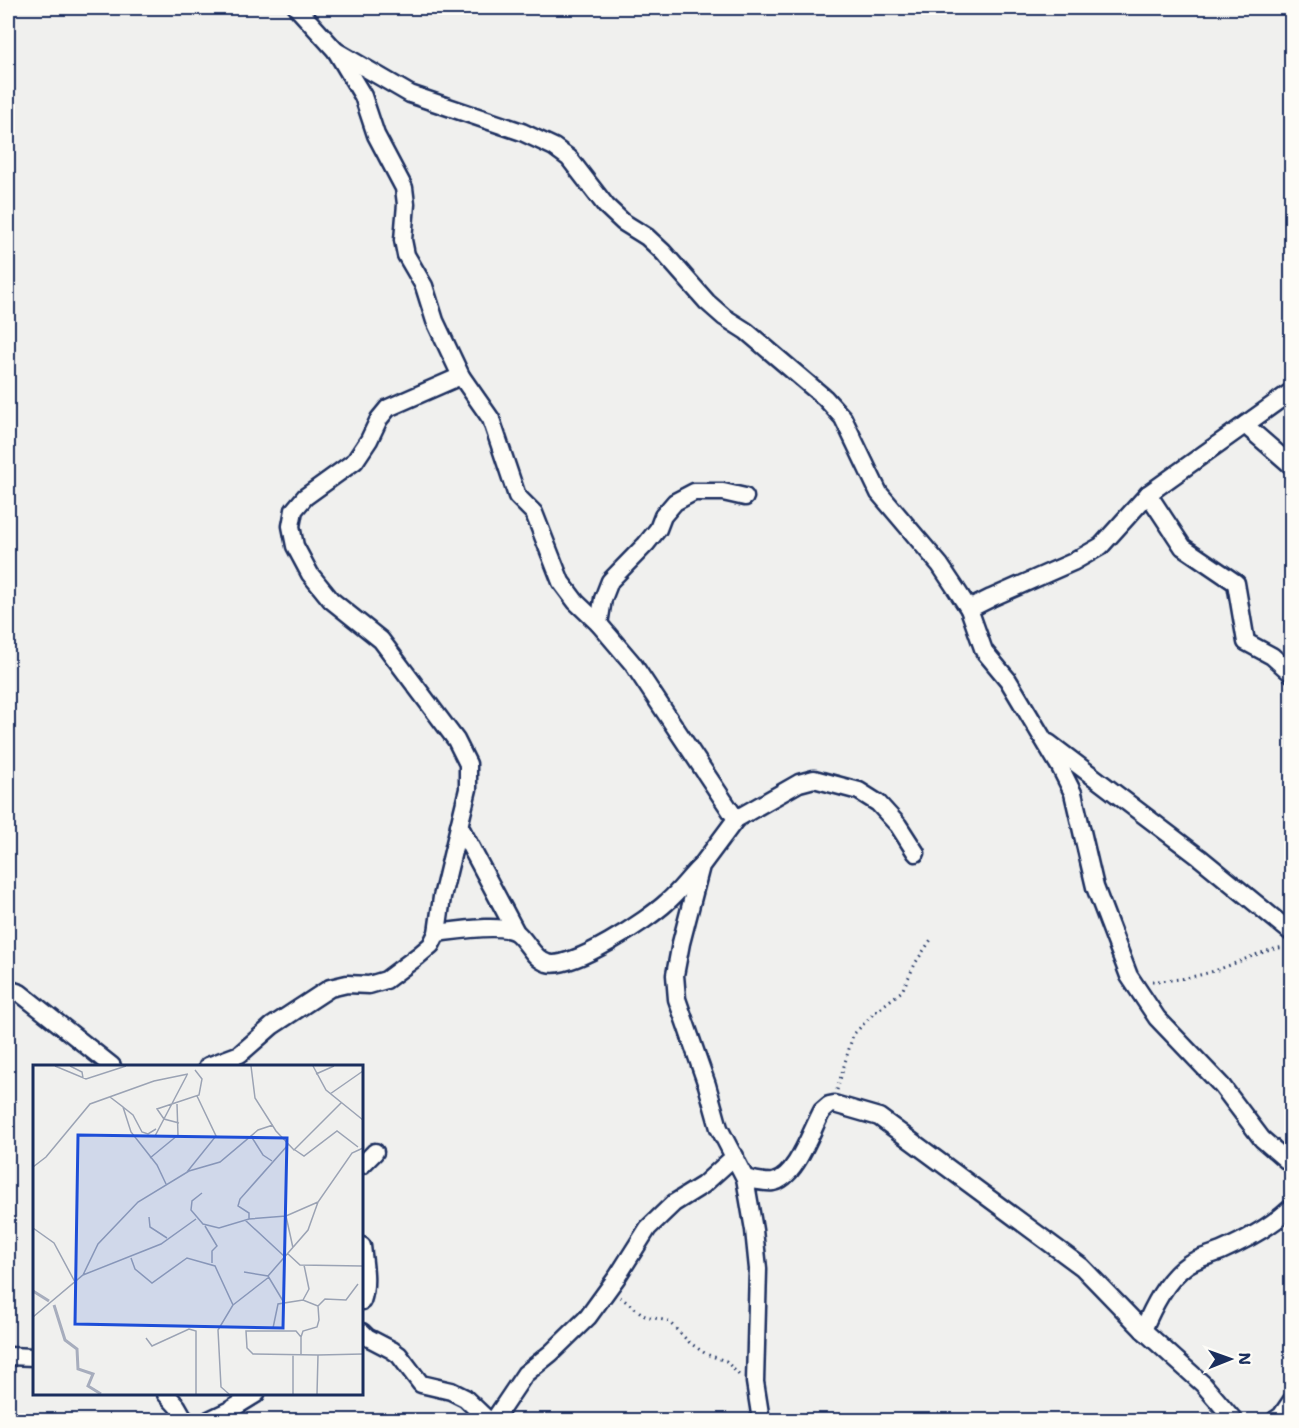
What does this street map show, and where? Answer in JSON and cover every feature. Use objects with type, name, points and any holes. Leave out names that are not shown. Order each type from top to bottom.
[{"type":"street","points":[[297,8],[336,51],[363,96],[376,135],[404,188],[406,204],[403,240],[406,255],[424,286],[435,321],[460,376],[490,419],[514,489],[521,502],[534,513],[561,582],[576,602],[599,624],[633,664],[735,819]]},
{"type":"street","points":[[336,51],[410,94],[522,132],[554,147],[568,158],[606,206],[663,252],[707,302],[724,317],[746,331],[839,412],[879,493],[940,565],[969,609],[984,651],[1008,680],[1074,793],[1095,887],[1129,976],[1157,1018],[1222,1086],[1262,1139],[1292,1165]]},
{"type":"street","points":[[211,1065],[240,1054],[272,1026],[330,988],[347,984],[369,985],[386,980],[430,945],[437,933],[442,897],[468,789],[468,764],[456,740],[381,640],[331,600],[310,574],[295,546],[291,526],[294,510],[305,497],[355,461],[379,419],[388,408],[460,376]]},
{"type":"street","points":[[969,609],[1073,562],[1101,546],[1149,494],[1292,391]]},
{"type":"street","points":[[1245,425],[1292,466]]},
{"type":"street","points":[[599,624],[603,599],[610,581],[646,544],[658,529],[663,516],[675,502],[694,492],[723,492],[745,497]]},
{"type":"street","points":[[1149,494],[1183,547],[1236,583],[1246,642],[1272,656],[1292,674]]},
{"type":"street","points":[[1043,738],[1199,857],[1292,933]]},
{"type":"street","points":[[459,825],[516,932],[545,962],[556,965],[569,962],[590,952],[651,916],[701,866],[735,819],[799,783],[814,780],[859,791],[878,803],[898,825],[916,853]]},
{"type":"street","points":[[701,866],[675,975],[677,999],[707,1085],[719,1128],[745,1178],[758,1269],[755,1382],[761,1420]]},
{"type":"street","points":[[437,933],[495,928],[516,932]]},
{"type":"street","points":[[8,989],[20,993],[111,1065]]},
{"type":"street","points":[[745,1178],[766,1183],[785,1178],[822,1111],[832,1103],[879,1117],[1082,1267],[1143,1330],[1203,1384],[1234,1420]]},
{"type":"street","points":[[363,1164],[375,1152]]},
{"type":"street","points":[[494,1420],[525,1374],[588,1317],[648,1228],[674,1203],[703,1185],[735,1156]]},
{"type":"street","points":[[1143,1330],[1154,1307],[1184,1267],[1195,1260],[1233,1245],[1279,1219],[1292,1207]]},
{"type":"street","points":[[363,1254],[365,1270],[363,1296]]},
{"type":"street","points":[[363,1333],[399,1355],[421,1384],[451,1391],[465,1398],[488,1420]]},
{"type":"street","points":[[8,1356],[33,1357]]},
{"type":"street","points":[[167,1395],[185,1420]]},
{"type":"street","points":[[209,1420],[254,1395]]},
{"type":"street","points":[[1275,1420],[1281,1416],[1292,1400]]},
{"type":"path","points":[[832,1103],[853,1035],[874,1013],[902,991],[932,938]]},
{"type":"path","points":[[1129,976],[1152,981],[1173,981],[1218,970],[1265,950],[1292,946]]},
{"type":"path","points":[[609,1288],[645,1316],[668,1321],[690,1343],[706,1354],[726,1361],[734,1368],[744,1384]]}]
